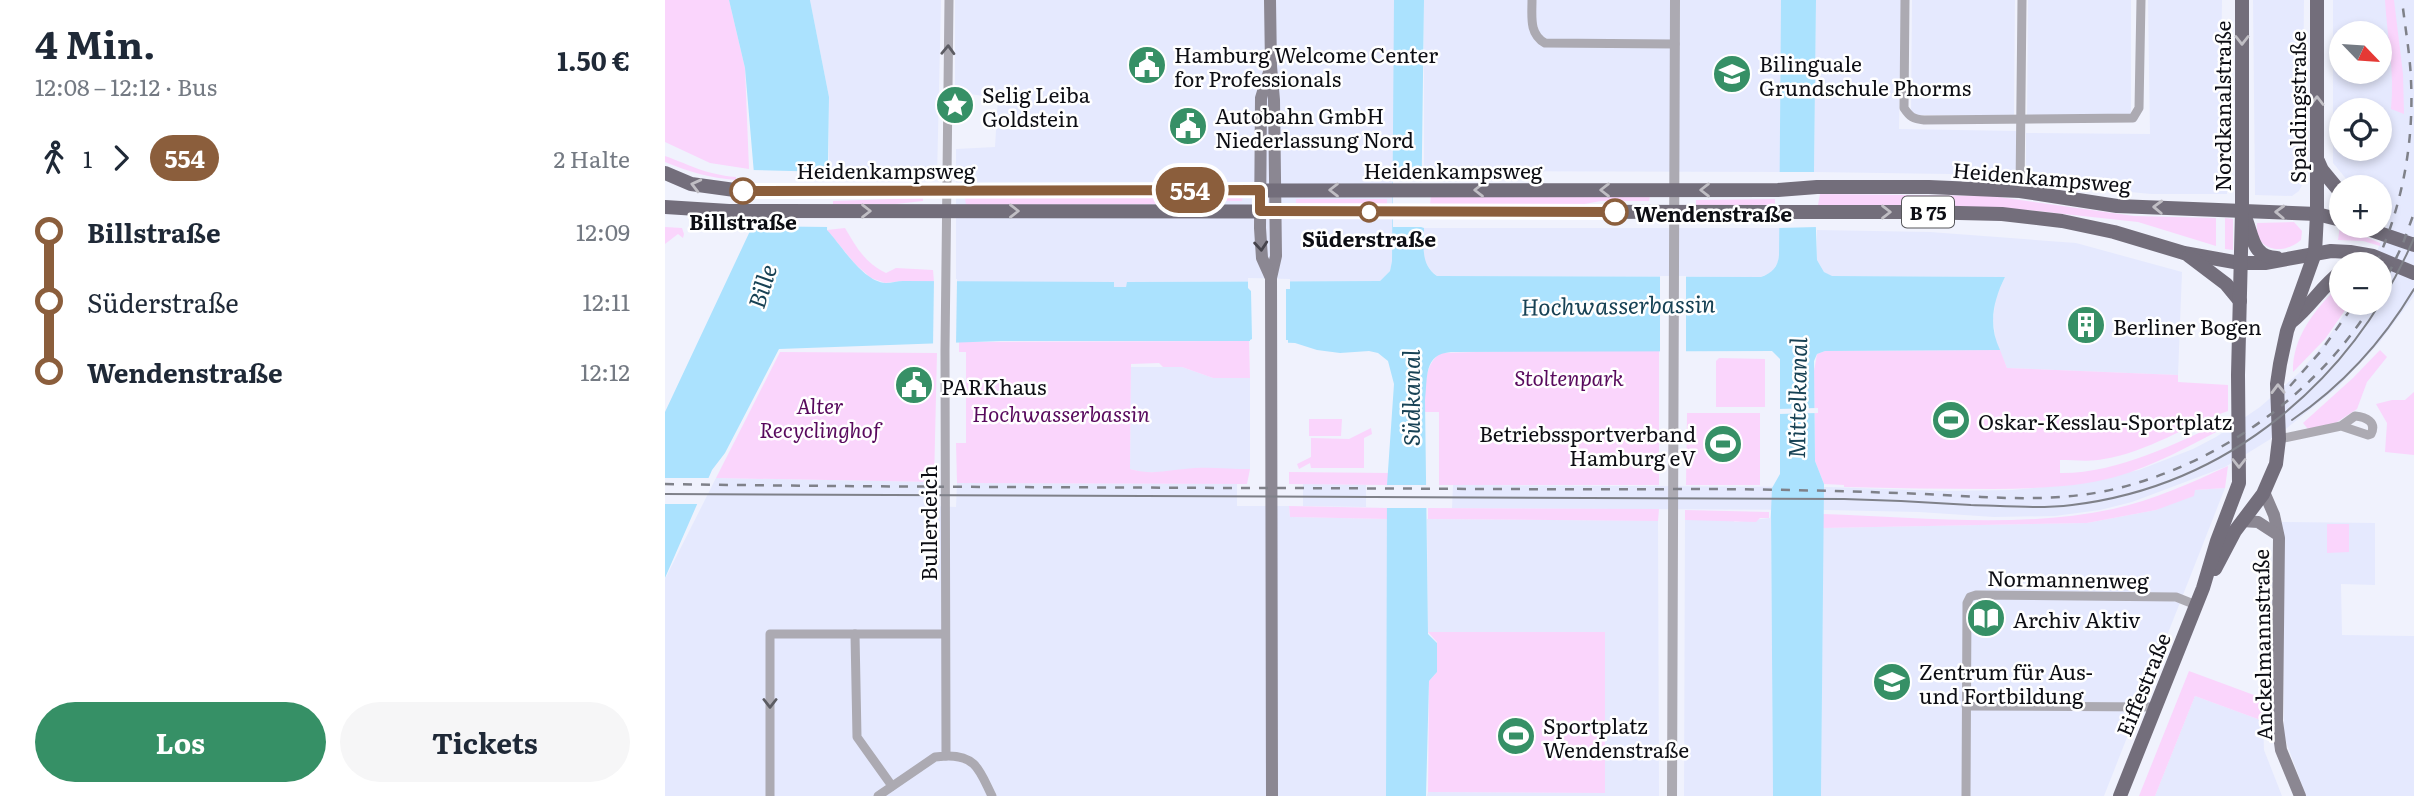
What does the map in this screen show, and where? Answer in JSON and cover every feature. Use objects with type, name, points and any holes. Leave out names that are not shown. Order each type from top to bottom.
[{"type":"main road","points":[[1270,0],[1274,100],[1267,190],[1260,211],[1262,258],[1272,278]]},
{"type":"main road","name":"Nordkanalstraße","points":[[2240,301],[2242,0]]},
{"type":"main road","name":"Spaldingstraße","points":[[2290,322],[2315,253],[2317,0]]},
{"type":"main road","points":[[2316,155],[2329,178]]},
{"type":"main road","name":"Heidenkampsweg","points":[[665,173],[691,184],[743,191],[1778,190],[1817,187],[1929,187],[2020,191],[2117,206],[2242,211]]},
{"type":"main road","points":[[1267,190],[1275,212],[1276,256],[1272,278],[1272,796]]},
{"type":"main road","name":"Heidenkampsweg","points":[[668,209],[1941,213],[2038,217],[2114,232],[2184,253],[2241,263]]},
{"type":"main road","points":[[2242,211],[2255,248],[2265,256],[2283,259]]},
{"type":"main road","name":"B 75","points":[[2242,211],[2317,214],[2329,217]]},
{"type":"main road","points":[[2392,235],[2414,245]]},
{"type":"main road","points":[[2184,253],[2226,284],[2240,301]]},
{"type":"main road","name":"B 75","points":[[2241,263],[2265,263],[2329,253]]},
{"type":"main road","name":"B 75","points":[[2392,264],[2414,273]]},
{"type":"main road","points":[[2290,322],[2305,311],[2329,284]]},
{"type":"main road","name":"Eiffestraße","points":[[2120,796],[2203,588],[2217,541],[2236,494],[2240,470],[2240,301]]},
{"type":"main road","name":"Eiffestraße","points":[[2203,588],[2242,521],[2264,492],[2276,464],[2279,439],[2277,384],[2290,322]]},
{"type":"main road","name":"Anckelmannstraße","points":[[2264,492],[2273,510],[2278,535],[2277,721],[2281,750],[2300,796]]},
{"type":"main road","points":[[2242,521],[2261,523],[2278,535]]},
{"type":"street","name":"Bullerdeich","points":[[946,756],[945,350],[949,0]]},
{"type":"street","points":[[1532,0],[1531,27],[1537,38],[1545,43],[1675,44]]},
{"type":"street","points":[[1672,796],[1675,0]]},
{"type":"street","points":[[1905,0],[1904,108],[1909,116],[1924,120],[2129,119],[2135,116],[2139,108],[2141,78],[2141,0]]},
{"type":"street","points":[[2020,191],[2022,0]]},
{"type":"street","points":[[2279,439],[2341,426]]},
{"type":"street","name":"Normannenweg","points":[[1966,796],[1967,603],[1970,597],[2176,597],[2196,605]]},
{"type":"street","points":[[770,796],[770,634],[944,634]]},
{"type":"street","points":[[855,634],[857,737],[892,786]]},
{"type":"street","points":[[1966,706],[2155,707]]},
{"type":"street","points":[[878,796],[935,757],[946,756],[972,761],[992,796]]},
{"type":"shaded area","points":[[810,0],[941,0],[937,178],[829,171],[829,97]]},
{"type":"shaded area","points":[[955,0],[1394,0],[1394,170],[1390,271],[1380,281],[1128,282],[1126,287],[1114,287],[1114,282],[956,283],[956,149],[995,147],[998,98],[955,92]]},
{"type":"shaded area","points":[[1424,0],[1781,0],[1780,172],[1424,171]]},
{"type":"shaded area","points":[[1816,0],[1901,0],[1899,129],[2016,131],[2016,175],[1814,172]]},
{"type":"shaded area","points":[[1912,0],[2015,0],[2014,115],[1911,115]]},
{"type":"shaded area","points":[[2028,0],[2131,0],[2131,118],[2027,117]]},
{"type":"shaded area","points":[[2148,0],[2222,0],[2220,153],[2227,153],[2227,194],[2151,194],[2026,182],[2026,133],[2150,134]]},
{"type":"shaded area","points":[[2253,0],[2304,0],[2302,185],[2292,196],[2255,195]]},
{"type":"shaded area","points":[[2333,0],[2414,0],[2414,296],[2379,343],[2338,387],[2282,432],[2225,467],[2132,502],[2100,510],[2055,516],[1994,517],[1827,510],[1452,508],[1453,485],[2012,490],[2075,484],[2139,470],[2193,449],[2260,407],[2299,373],[2344,315],[2392,315],[2392,252],[2377,252],[2382,238],[2392,238],[2392,175],[2343,175],[2333,161],[2392,161],[2392,98],[2333,98],[2333,84],[2392,84],[2392,21],[2333,21]]},
{"type":"shaded area","points":[[1424,228],[1779,228],[1779,255],[1772,272],[1761,277],[1437,276],[1424,260]]},
{"type":"shaded area","points":[[1817,230],[1930,232],[2076,243],[2182,272],[2178,375],[2007,368],[1996,343],[1993,319],[1996,297],[2005,277],[1831,276],[1824,272],[1817,260]]},
{"type":"shaded area","points":[[1131,367],[1182,367],[1213,378],[1250,378],[1250,469],[1184,469],[1168,473],[1130,469]]},
{"type":"shaded area","points":[[716,478],[934,482],[933,506],[956,507],[957,483],[1237,484],[1237,506],[1289,506],[1290,517],[1387,519],[1386,796],[665,796],[665,579]]},
{"type":"shaded area","points":[[1303,484],[1366,485],[1366,507],[1303,506]]},
{"type":"shaded area","points":[[2225,488],[2104,796],[1821,796],[1823,528],[2087,523],[2156,510],[2195,490]]},
{"type":"shaded area","points":[[1771,512],[1773,796],[1684,796],[1685,520],[1735,522],[1770,518]]},
{"type":"shaded area","points":[[1427,519],[1658,521],[1659,796],[1427,796],[1428,792],[1605,793],[1605,632],[1428,632]]},
{"type":"shaded area","points":[[2282,522],[2375,523],[2375,585],[2341,584],[2342,635],[2414,636],[2414,796],[2306,796],[2284,736]]},
{"type":"shaded area","points":[[2195,696],[2263,721],[2264,750],[2282,796],[2155,796]]},
{"type":"green space","points":[[665,0],[729,0],[745,68],[749,169],[710,163],[665,142]]},
{"type":"green space","points":[[2385,0],[2394,0],[2403,74],[2404,114],[2392,109],[2392,21],[2387,21]]},
{"type":"green space","points":[[665,156],[707,172],[736,177],[736,180],[683,169],[665,162]]},
{"type":"green space","points":[[1820,194],[1992,196],[2134,216],[2216,218],[2216,246],[2138,222],[2027,210],[1952,206],[1818,205]]},
{"type":"green space","points":[[1243,195],[1242,201],[1185,201],[1169,204],[966,205],[965,198]]},
{"type":"green space","points":[[1431,195],[1650,196],[1649,201],[1601,201],[1579,205],[1430,205]]},
{"type":"green space","points":[[923,198],[923,201],[896,204],[833,204],[833,201]]},
{"type":"green space","points":[[1296,199],[1387,199],[1387,205],[1296,205]]},
{"type":"green space","points":[[1775,199],[1775,205],[1696,205],[1696,200]]},
{"type":"green space","points":[[2225,218],[2233,219],[2233,250],[2225,249]]},
{"type":"green space","points":[[2294,222],[2302,231],[2301,240],[2294,245],[2271,248],[2260,240],[2257,223]]},
{"type":"green space","points":[[665,227],[682,228],[683,238],[678,234],[665,244]]},
{"type":"green space","points":[[845,228],[862,254],[879,269],[886,273],[896,268],[933,270],[934,282],[885,283],[871,278],[855,264],[827,230]]},
{"type":"green space","points":[[2368,238],[2380,243],[2380,246],[2363,241],[2338,240]]},
{"type":"green space","points":[[2329,296],[2329,315],[2342,315],[2325,339],[2293,372],[2301,334]]},
{"type":"green space","name":"Hochwasserbassin","points":[[1249,341],[1250,378],[1213,378],[1182,367],[1163,367],[1159,363],[1131,364],[1130,469],[1151,472],[1200,468],[1250,469],[1247,484],[957,483],[956,443],[966,443],[966,352],[959,352],[959,342]]},
{"type":"green space","points":[[2000,350],[2007,368],[2178,375],[2178,382],[2228,385],[2228,411],[2120,456],[2094,460],[2060,460],[2060,473],[2081,472],[2124,463],[2227,420],[2226,427],[2144,467],[2085,483],[1993,489],[1844,487],[1824,484],[1815,461],[1814,371],[1817,354],[1825,351]]},
{"type":"green space","points":[[2380,350],[2387,357],[2367,382],[2357,409],[2334,424],[2308,429],[2303,423]]},
{"type":"green space","name":"Stoltenpark","points":[[1659,351],[1659,485],[1439,485],[1439,412],[1425,412],[1426,379],[1431,364],[1441,353]]},
{"type":"green space","name":"Alter Recyclinghof","points":[[780,352],[937,353],[934,482],[716,478]]},
{"type":"green space","points":[[1719,358],[1765,359],[1765,407],[1716,407],[1716,361]]},
{"type":"green space","points":[[2414,392],[2414,455],[2385,452],[2387,423],[2376,404],[2405,400]]},
{"type":"green space","name":"Betriebssportverband Hamburg eV","points":[[1687,413],[1760,413],[1760,485],[1686,485]]},
{"type":"green space","points":[[1309,419],[1342,419],[1341,436],[1309,436]]},
{"type":"green space","points":[[1371,428],[1372,434],[1364,438],[1364,468],[1311,468],[1310,463],[1299,469],[1297,464],[1311,457],[1311,438],[1349,439]]},
{"type":"green space","points":[[2228,466],[2225,488],[2195,490],[2194,496],[2156,510],[2087,523],[1823,528],[1823,514],[1968,520],[2041,519],[2077,515],[2143,501]]},
{"type":"green space","points":[[1289,472],[1389,473],[1387,485],[1289,484]]},
{"type":"green space","points":[[1289,506],[1387,508],[1387,519],[1290,517]]},
{"type":"green space","points":[[1428,508],[1659,509],[1658,521],[1428,519]]},
{"type":"green space","points":[[1685,510],[1769,512],[1769,518],[1760,518],[1756,522],[1685,520]]},
{"type":"green space","points":[[2327,524],[2349,524],[2349,552],[2327,553]]},
{"type":"green space","name":"Sportplatz Wendenstraße","points":[[1428,632],[1605,632],[1605,793],[1428,792],[1429,681],[1437,672],[1437,642]]},
{"type":"green space","points":[[2189,671],[2262,698],[2263,721],[2195,696],[2155,796],[2139,796]]},
{"type":"water","points":[[729,0],[810,0],[829,97],[827,230],[869,277],[886,283],[1114,282],[1114,287],[1126,287],[1127,282],[1380,281],[1390,271],[1394,0],[1424,0],[1421,227],[1424,228],[1425,261],[1437,276],[1761,277],[1776,266],[1779,255],[1781,0],[1816,0],[1814,172],[1817,260],[1824,272],[1832,276],[2005,277],[1993,313],[1994,331],[2000,350],[1825,351],[1817,354],[1814,361],[1815,461],[1824,484],[1821,796],[1773,796],[1771,512],[1772,488],[1780,474],[1780,359],[1772,351],[1451,352],[1436,357],[1431,362],[1425,400],[1428,634],[1437,643],[1437,672],[1429,681],[1426,796],[1386,796],[1387,485],[1394,384],[1388,361],[1378,353],[1340,353],[1295,343],[1249,341],[1001,341],[779,349],[725,453],[712,470],[665,578],[665,412],[750,231],[757,209],[745,68]]},
{"type":"pier","points":[[750,170],[830,172],[829,227],[748,226],[754,208]]},
{"type":"pier","points":[[1393,172],[1424,172],[1424,227],[1393,227]]},
{"type":"pier","points":[[1778,172],[1817,172],[1817,227],[1778,228]]},
{"type":"pier","points":[[1660,276],[1686,276],[1686,355],[1660,355]]},
{"type":"pier","points":[[934,278],[957,279],[956,346],[933,347]]},
{"type":"pier","points":[[1248,278],[1290,279],[1290,289],[1286,289],[1288,346],[1250,345],[1251,291],[1248,288]]},
{"type":"pier","points":[[1818,408],[1818,413],[1777,414],[1777,409]]},
{"type":"pier","points":[[665,478],[712,478],[702,504],[665,504]]},
{"type":"pier","points":[[1383,485],[1430,485],[1430,508],[1383,508]]},
{"type":"tram line","points":[[665,494],[1844,499],[2022,507],[2072,505],[2129,494],[2183,475],[2233,450],[2279,418],[2320,380],[2357,337],[2388,289],[2414,238]]},
{"type":"tram line","points":[[2292,420],[2328,393],[2360,361],[2389,327],[2414,289]]},
{"type":"railway","points":[[2381,252],[2399,197],[2410,128],[2410,70],[2402,0]]},
{"type":"railway","points":[[2392,266],[2414,213]]},
{"type":"railway","points":[[2290,386],[2321,351],[2346,315]]},
{"type":"railway","points":[[665,484],[1721,489],[1997,498],[2071,496],[2119,488],[2157,476],[2230,442],[2264,420],[2295,394],[2324,366],[2365,315]]},
{"type":"bus line","name":"554","points":[[743,191],[1260,190],[1260,211],[1615,212]]},
{"type":"place","name":"Hamburg Welcome Center for Professionals","points":[[1147,65]]},
{"type":"place","name":"Bilinguale Grundschule Phorms","points":[[1732,74]]},
{"type":"place","name":"Selig Leiba Goldstein","points":[[955,105]]},
{"type":"place","name":"Autobahn GmbH Niederlassung Nord","points":[[1188,126]]},
{"type":"place","name":"Billstraße","points":[[743,191]]},
{"type":"place","name":"Süderstraße","points":[[1369,212]]},
{"type":"place","name":"Wendenstraße","points":[[1615,212]]},
{"type":"place","name":"Berliner Bogen","points":[[2086,325]]},
{"type":"place","name":"PARKhaus","points":[[914,385]]},
{"type":"place","name":"Oskar-Kesslau-Sportplatz","points":[[1951,420]]},
{"type":"place","name":"Betriebssportverband Hamburg eV","points":[[1723,444]]},
{"type":"place","name":"Archiv Aktiv","points":[[1986,618]]},
{"type":"place","name":"Zentrum für Aus- und Fortbildung","points":[[1892,682]]},
{"type":"place","name":"Sportplatz Wendenstraße","points":[[1516,736]]},
{"type":"water label","name":"Bille","points":[[761,286]]},
{"type":"water label","name":"Südkanal","points":[[1410,398]]},
{"type":"water label","name":"Mittelkanal","points":[[1796,398]]}]
